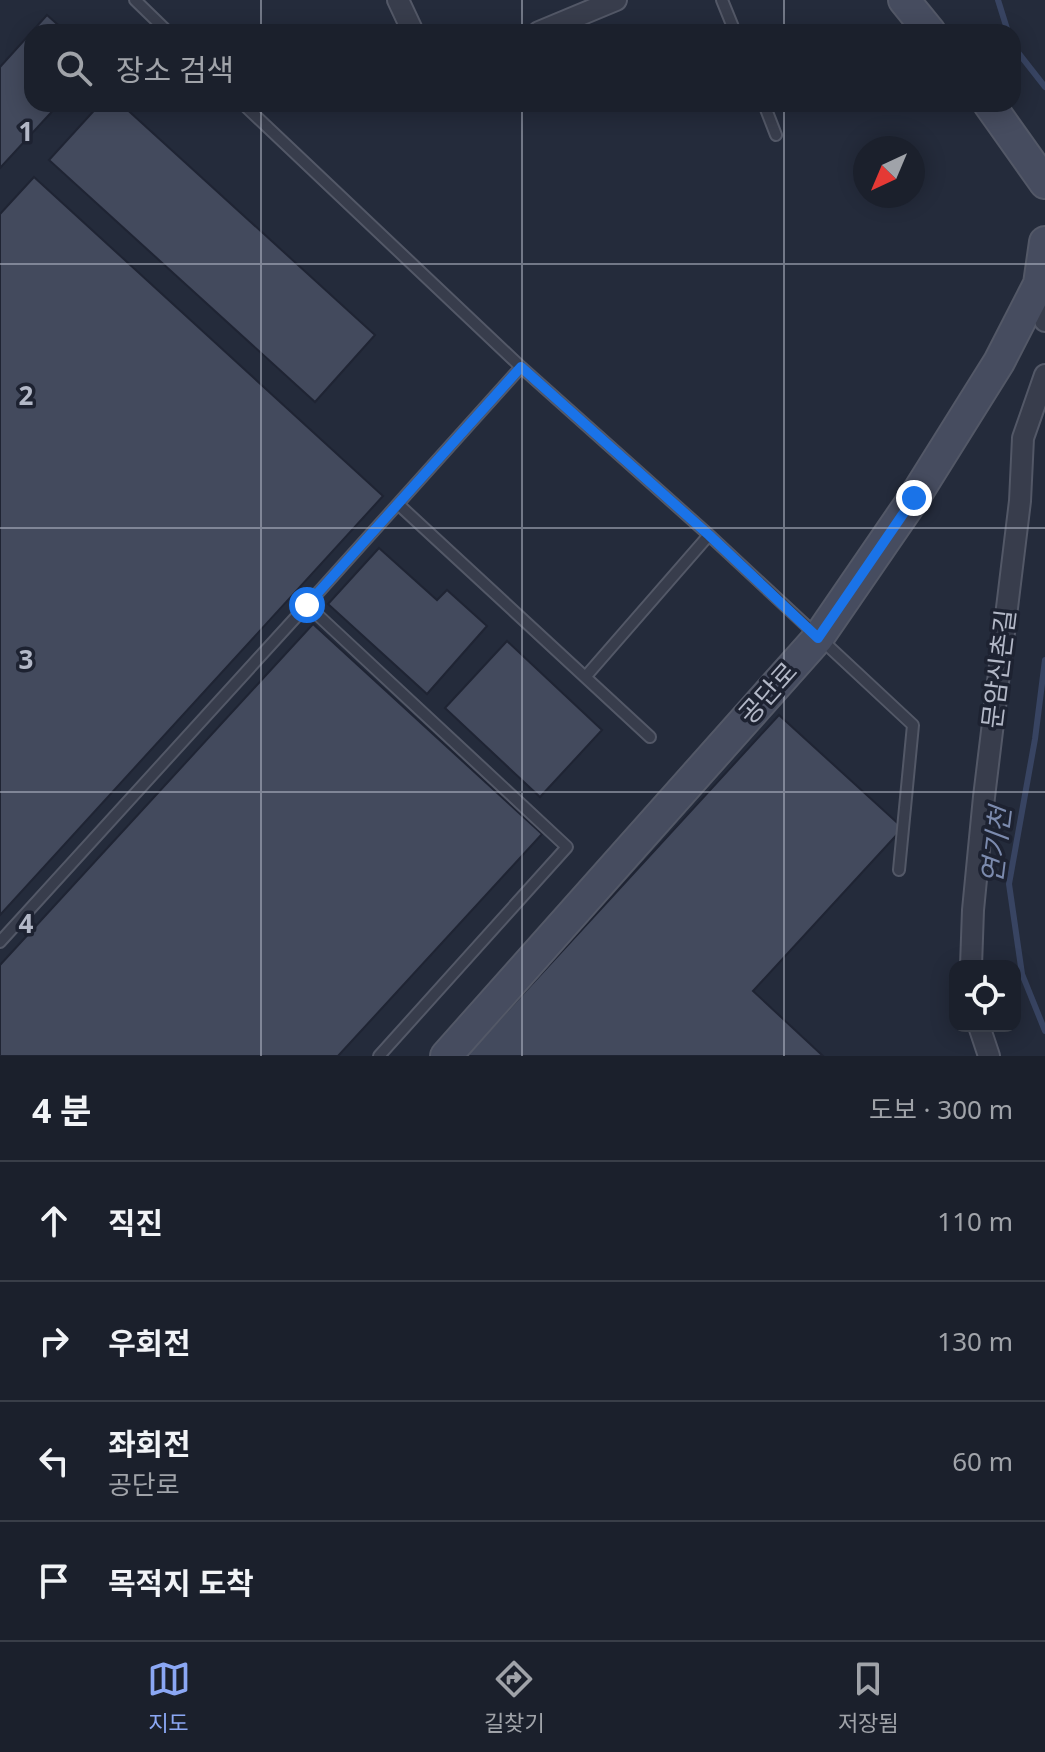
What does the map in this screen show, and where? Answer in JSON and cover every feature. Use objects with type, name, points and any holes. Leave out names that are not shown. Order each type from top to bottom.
[{"type":"street","points":[[398,0],[409,24]]},
{"type":"street","points":[[558,24],[616,0]]},
{"type":"street","points":[[904,0],[924,24]]},
{"type":"street","points":[[995,112],[1045,183]]},
{"type":"street","name":"공단로","points":[[446,1056],[818,638],[914,498],[991,376],[1039,284],[1045,242]]},
{"type":"street","points":[[1039,284],[1045,321]]},
{"type":"street","name":"문암신촌길","points":[[971,960],[984,797],[1020,501],[1023,438],[1045,375]]},
{"type":"street","points":[[981,1032],[989,1056]]},
{"type":"lane","points":[[135,0],[160,24]]},
{"type":"lane","points":[[722,0],[732,24]]},
{"type":"lane","points":[[251,112],[521,367],[709,535],[913,725],[899,870]]},
{"type":"lane","points":[[767,112],[776,135]]},
{"type":"lane","points":[[0,942],[521,367]]},
{"type":"lane","points":[[398,504],[587,675],[650,737]]},
{"type":"lane","points":[[587,675],[709,535]]},
{"type":"lane","points":[[307,605],[567,847],[379,1056]]},
{"type":"building","points":[[47,15],[57,24],[39,24]]},
{"type":"building","points":[[24,40],[24,112],[52,112],[0,168],[0,67]]},
{"type":"building","points":[[93,112],[130,112],[375,335],[315,402],[49,160]]},
{"type":"building","points":[[34,177],[383,496],[0,915],[0,214]]},
{"type":"building","points":[[379,548],[437,600],[447,590],[487,626],[427,694],[328,604]]},
{"type":"building","points":[[313,624],[542,834],[338,1056],[0,1056],[0,965]]},
{"type":"building","points":[[507,641],[602,730],[540,797],[445,708]]},
{"type":"building","points":[[779,715],[903,828],[753,991],[823,1056],[466,1056]]},
{"type":"waterway","name":"연기천","points":[[998,0],[1006,24]]},
{"type":"waterway","name":"연기천","points":[[1021,56],[1045,87]]},
{"type":"waterway","name":"연기천","points":[[1045,660],[1035,739],[1009,884],[1022,974],[1045,1031]]},
{"type":"route","points":[[307,605],[521,367],[709,535],[818,638],[914,498]]}]
